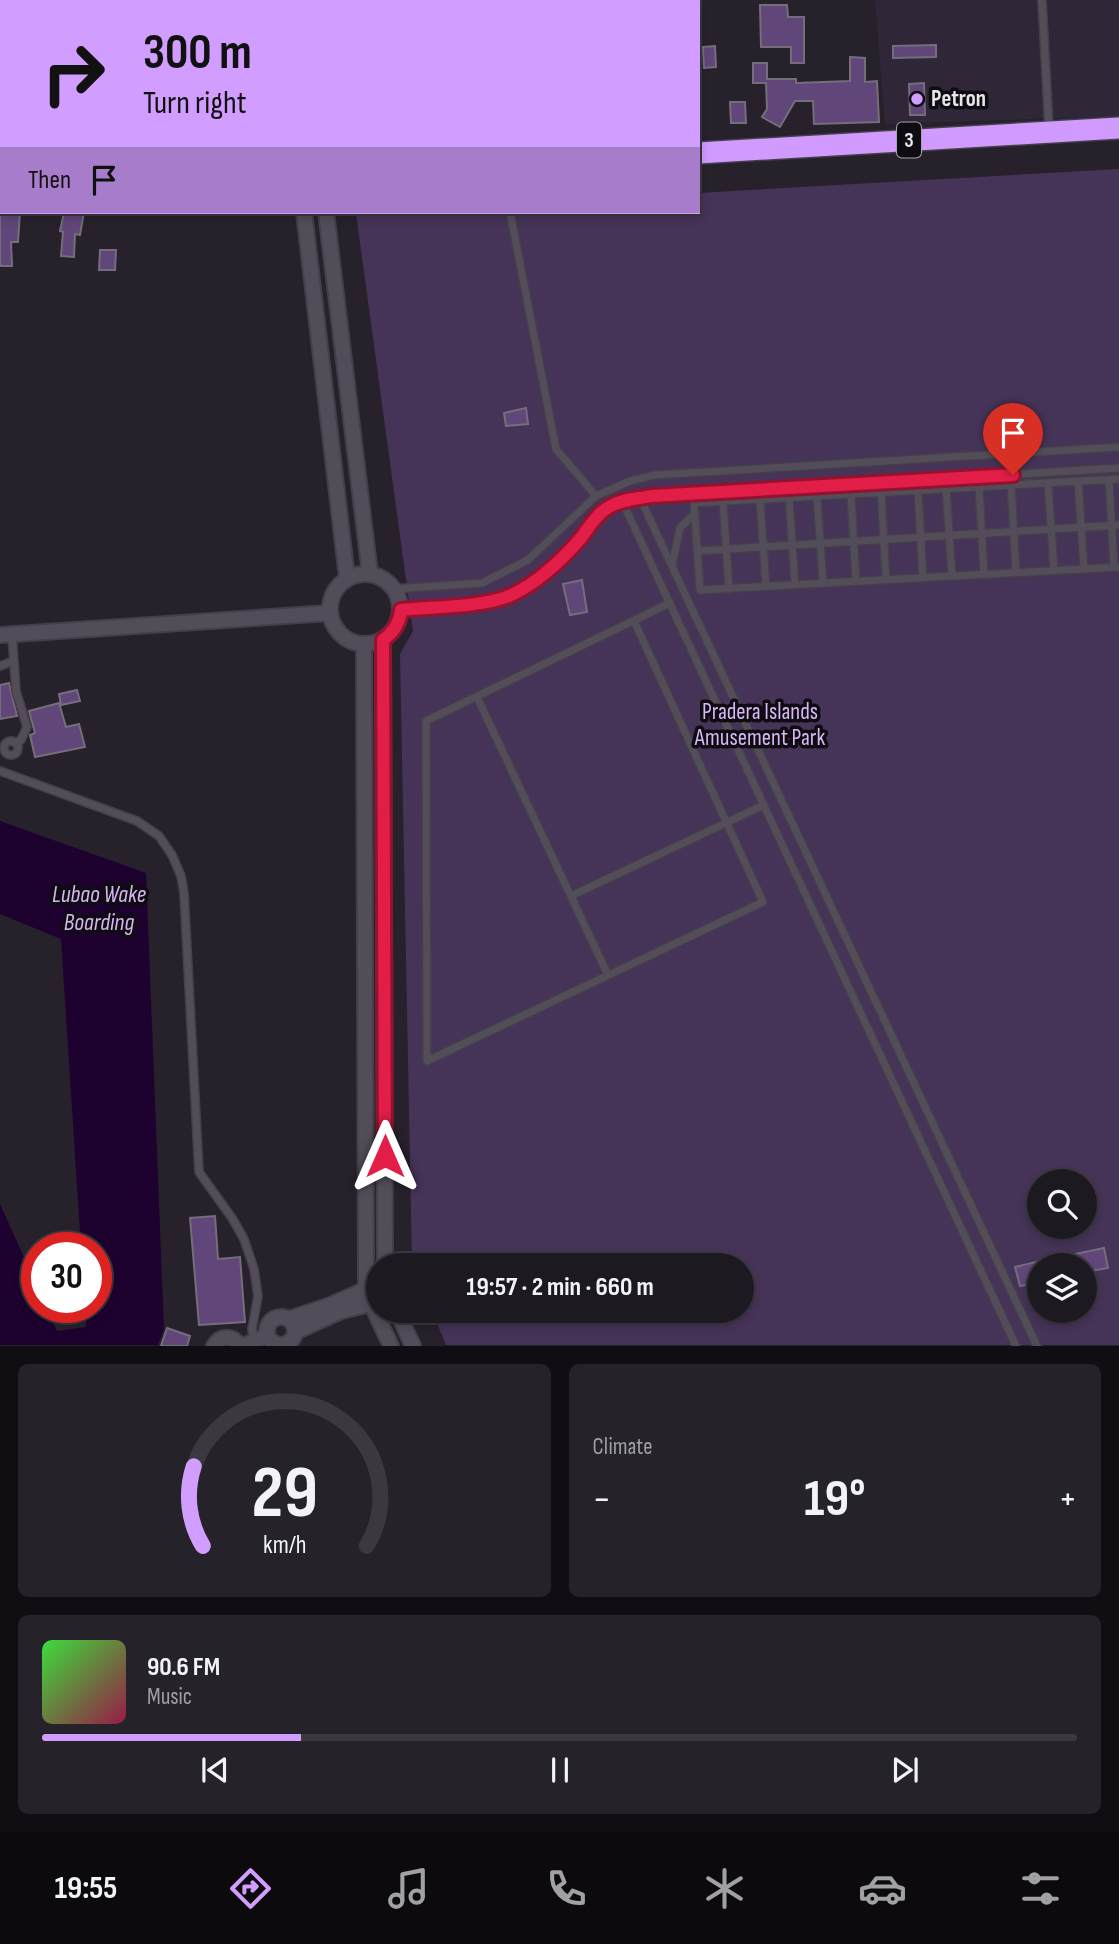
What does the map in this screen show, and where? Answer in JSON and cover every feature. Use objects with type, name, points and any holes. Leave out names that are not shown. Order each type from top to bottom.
[{"type":"highway","name":"3","points":[[700,153],[1119,128]]},
{"type":"street","points":[[304,214],[347,578]]},
{"type":"street","points":[[326,214],[370,574]]},
{"type":"street","points":[[313,292],[335,290]]},
{"type":"street","points":[[370,574],[381,577],[394,589],[401,610],[398,624],[392,633],[383,640],[364,645],[345,638],[332,623],[330,613],[333,593],[347,578],[370,574]]},
{"type":"street","points":[[6,635],[330,613]]},
{"type":"street","points":[[383,640],[386,1253]]},
{"type":"street","points":[[364,645],[373,1253]]},
{"type":"street","points":[[292,1326],[366,1288]]},
{"type":"street","points":[[292,1326],[366,1304]]},
{"type":"street","points":[[251,1342],[272,1319],[281,1316],[292,1326]]},
{"type":"street","points":[[383,1323],[391,1346]]},
{"type":"street","points":[[402,1323],[413,1346]]},
{"type":"street","points":[[214,1346],[218,1340],[227,1337],[236,1341],[283,1345],[290,1342],[292,1326]]},
{"type":"lane","points":[[1042,0],[1049,132]]},
{"type":"lane","points":[[510,214],[556,449],[596,496]]},
{"type":"lane","points":[[394,589],[482,583],[495,578],[528,560],[596,496],[630,481],[655,475],[1119,447]]},
{"type":"lane","points":[[401,610],[485,602],[508,597],[531,584],[549,569],[607,508],[622,501],[1119,468]]},
{"type":"lane","points":[[1109,480],[1115,525],[1116,567],[700,590],[694,503],[1011,485],[1109,480],[1119,480]]},
{"type":"lane","points":[[1079,482],[1084,568]]},
{"type":"lane","points":[[881,483],[886,580]]},
{"type":"lane","points":[[1048,483],[1054,570]]},
{"type":"lane","points":[[1011,485],[1016,572]]},
{"type":"lane","points":[[979,487],[985,574]]},
{"type":"lane","points":[[946,489],[952,576]]},
{"type":"lane","points":[[918,491],[923,578]]},
{"type":"lane","points":[[851,495],[856,581]]},
{"type":"lane","points":[[817,496],[822,583]]},
{"type":"lane","points":[[640,498],[1037,1346]]},
{"type":"lane","points":[[789,498],[795,585]]},
{"type":"lane","points":[[760,500],[766,586]]},
{"type":"lane","points":[[622,501],[1016,1346]]},
{"type":"lane","points":[[723,502],[729,589]]},
{"type":"lane","points":[[672,566],[680,528],[695,513]]},
{"type":"lane","points":[[697,551],[1115,525]]},
{"type":"lane","points":[[634,621],[762,902],[427,1061],[426,721],[670,603]]},
{"type":"lane","points":[[6,635],[13,661],[16,691],[27,727],[20,740],[15,743],[16,752],[7,754],[0,769],[137,821],[159,836],[172,855],[181,876],[199,1172],[244,1239],[254,1269],[258,1296],[251,1342]]},
{"type":"lane","points":[[0,666],[13,661]]},
{"type":"lane","points":[[477,697],[608,975]]},
{"type":"lane","points":[[571,896],[764,806]]},
{"type":"shaded area","points":[[875,0],[1119,0],[1119,116],[885,124]]},
{"type":"green space","name":"Pradera Islands Amusement Park","points":[[1119,169],[1119,1345],[446,1345],[437,1323],[754,1323],[754,1253],[412,1253],[400,654],[413,631],[356,214],[700,214],[700,193]]},
{"type":"water","name":"Lubao Wake Boarding","points":[[0,821],[146,873],[164,1329],[158,1345],[0,1345],[0,1204],[21,1251],[21,1323],[53,1323],[57,1331],[86,1327],[86,1323],[112,1323],[112,1232],[80,1232],[61,939],[0,914]]},
{"type":"building","points":[[760,5],[787,5],[788,17],[804,17],[804,63],[791,63],[791,47],[761,47]]},
{"type":"building","points":[[936,45],[936,57],[893,58],[893,46]]},
{"type":"building","points":[[715,46],[716,67],[704,68],[703,47]]},
{"type":"building","points":[[850,57],[865,58],[865,82],[877,81],[879,122],[814,124],[813,101],[795,101],[780,127],[762,117],[767,109],[766,83],[753,83],[753,63],[767,63],[767,79],[796,79],[796,83],[850,81]]},
{"type":"building","name":"Petron","points":[[924,83],[925,115],[910,115],[909,84]]},
{"type":"building","points":[[730,102],[745,102],[746,123],[731,123]]},
{"type":"building","points":[[0,214],[20,214],[18,242],[11,242],[12,266],[0,266]]},
{"type":"building","points":[[64,214],[84,214],[80,235],[75,234],[74,257],[61,256],[63,232],[60,231]]},
{"type":"building","points":[[100,250],[116,250],[115,270],[99,270]]},
{"type":"building","points":[[526,408],[528,424],[506,426],[504,413]]},
{"type":"building","points":[[582,580],[587,612],[570,615],[563,584]]},
{"type":"building","points":[[9,683],[17,716],[0,719],[0,685]]},
{"type":"building","points":[[77,690],[80,701],[61,705],[59,694]]},
{"type":"building","points":[[59,703],[66,727],[79,724],[85,747],[35,757],[30,735],[35,733],[29,711]]},
{"type":"building","points":[[215,1216],[218,1259],[240,1257],[245,1322],[199,1325],[190,1218]]},
{"type":"building","points":[[1104,1248],[1108,1268],[1097,1270],[1097,1253],[1080,1253]]},
{"type":"building","points":[[1027,1264],[1027,1285],[1020,1286],[1015,1267]]},
{"type":"building","points":[[167,1328],[190,1336],[187,1346],[161,1346]]},
{"type":"place","name":"Petron","points":[[917,99]]},
{"type":"route","points":[[385,1156],[383,640],[398,624],[401,610],[485,602],[508,597],[531,584],[549,569],[580,539],[594,520],[607,508],[622,501],[651,496],[1013,475]]}]
